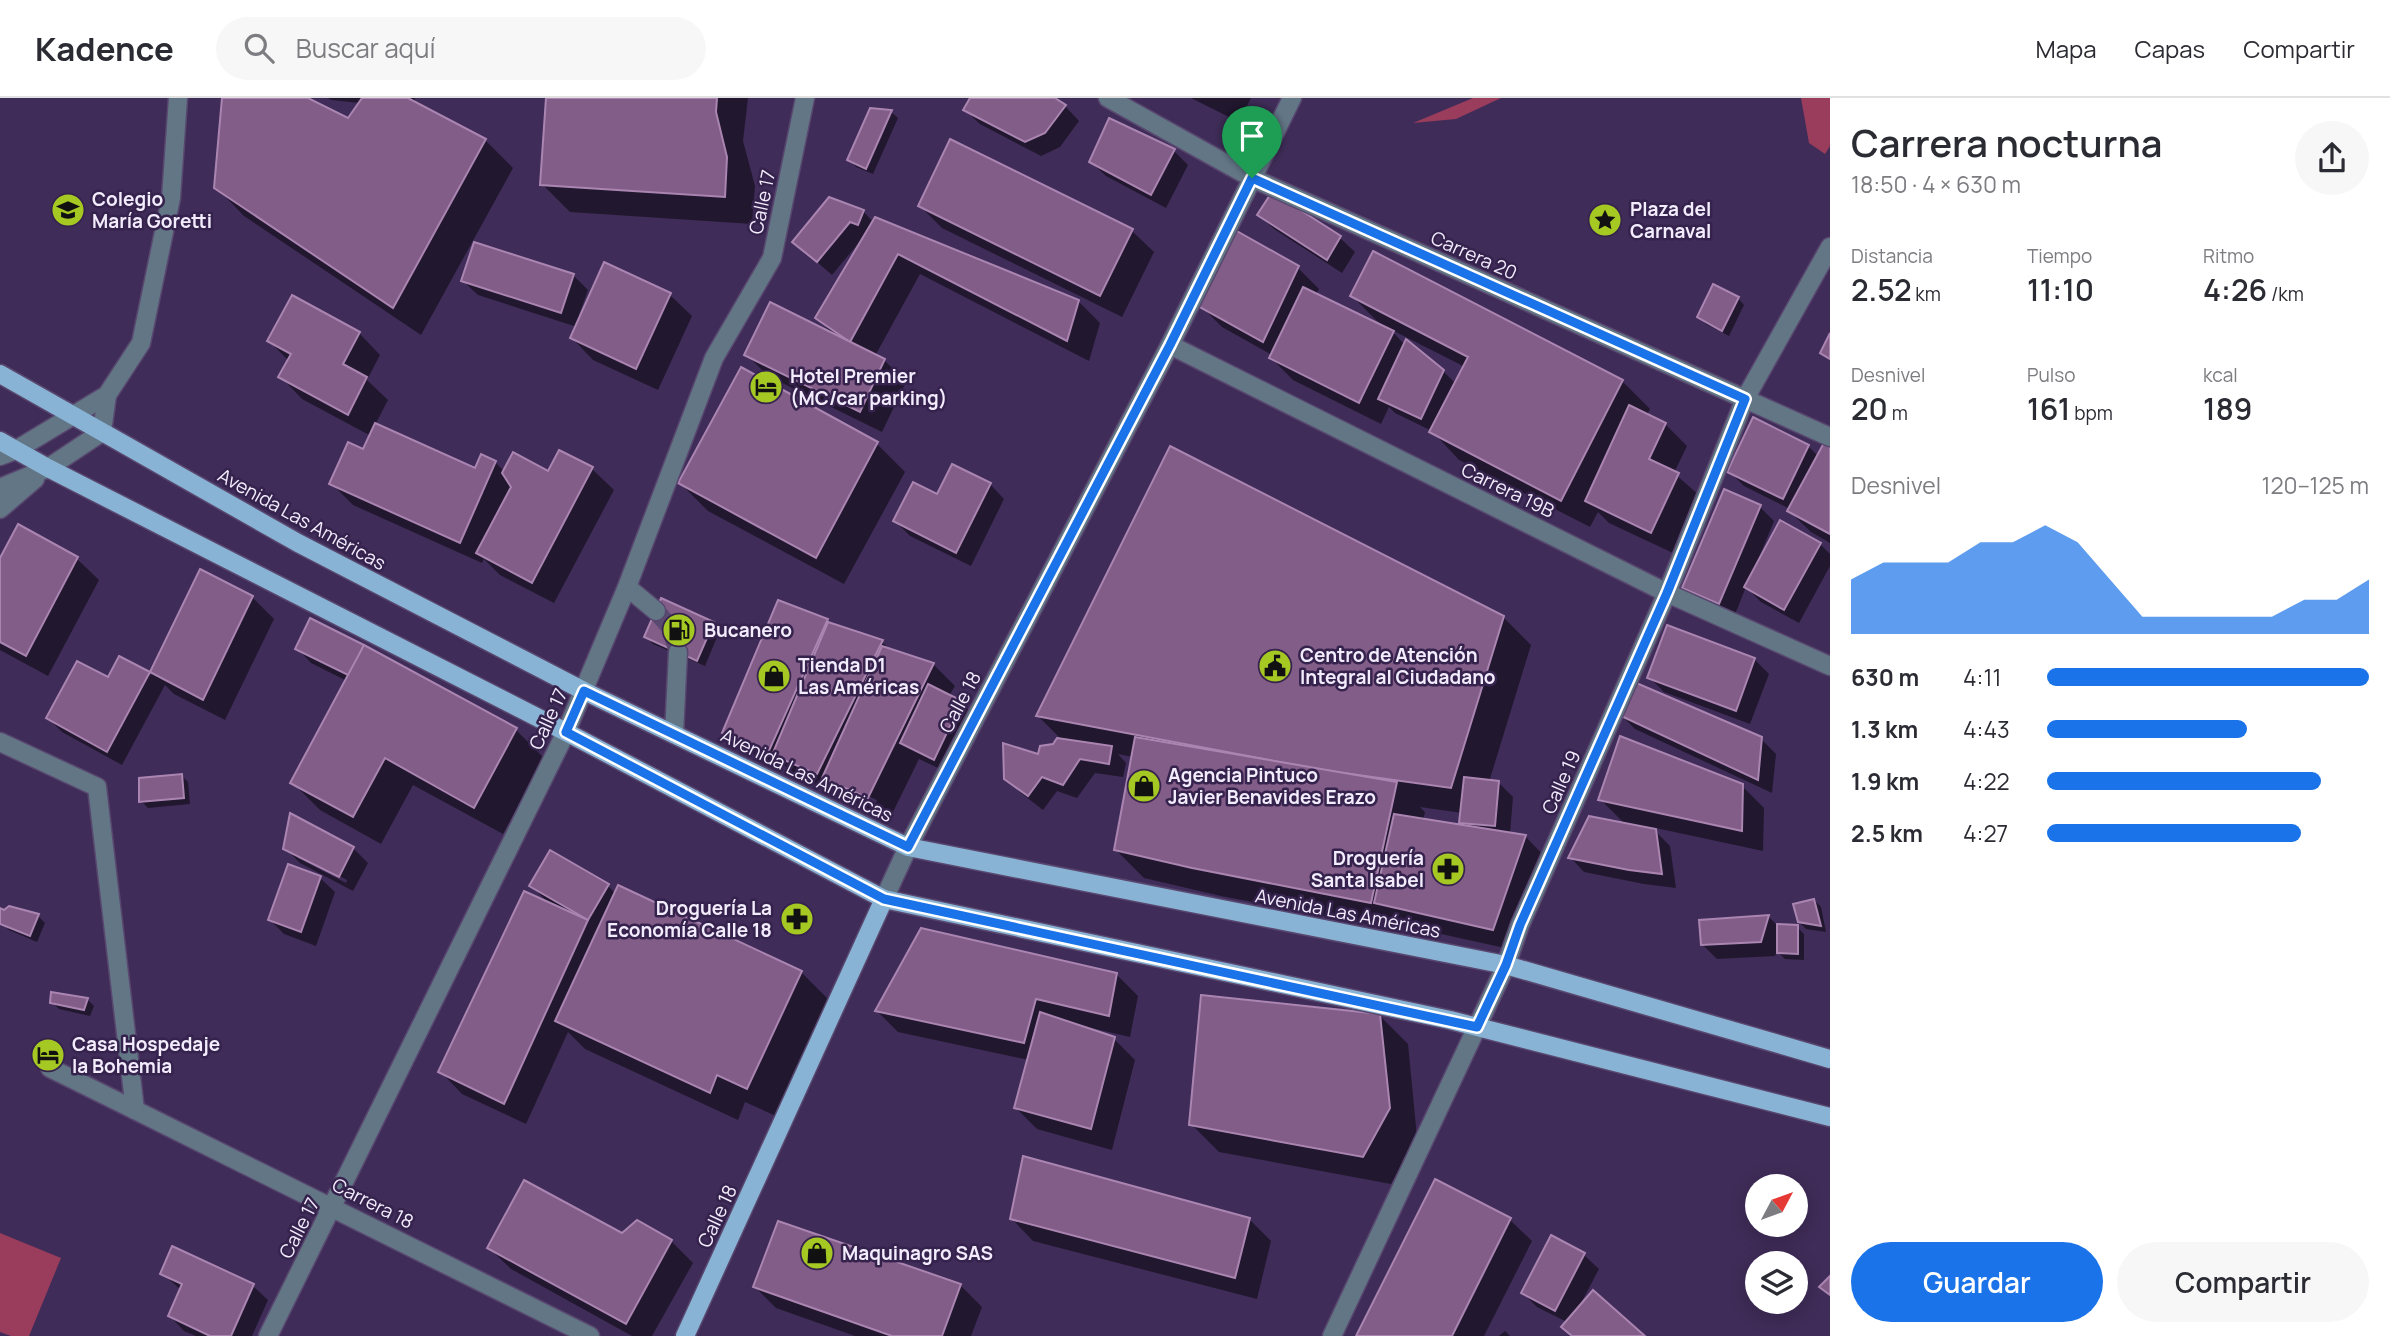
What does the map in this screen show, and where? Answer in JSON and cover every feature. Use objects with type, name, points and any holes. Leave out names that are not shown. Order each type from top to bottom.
[{"type":"main road","name":"Avenida Las Américas","points":[[0,374],[298,543],[584,691],[908,847],[1506,965],[1830,1059]]},
{"type":"main road","points":[[0,440],[8,453],[48,468],[566,732],[884,899],[1477,1027],[1830,1117]]},
{"type":"main road","name":"Calle 18","points":[[685,1336],[884,899]]},
{"type":"street","points":[[8,453],[107,395],[141,343],[171,198],[178,98]]},
{"type":"street","name":"Calle 17","points":[[268,1336],[566,732],[627,587],[714,358],[772,258],[805,98]]},
{"type":"street","name":"Carrera 20","points":[[1108,98],[1252,178],[1830,438]]},
{"type":"street","name":"Calle 18","points":[[884,899],[908,847],[1170,345],[1292,98]]},
{"type":"street","name":"Calle 19","points":[[1332,1336],[1506,965],[1520,925],[1667,593],[1745,399],[1830,247]]},
{"type":"street","name":"Carrera 19B","points":[[1170,345],[1667,593],[1830,666]]},
{"type":"street","points":[[0,509],[48,468],[102,432],[107,395]]},
{"type":"street","points":[[0,488],[48,468]]},
{"type":"street","points":[[627,587],[656,611]]},
{"type":"street","points":[[674,734],[678,652]]},
{"type":"street","points":[[0,742],[97,787],[135,1110]]},
{"type":"street","name":"Carrera 18","points":[[50,1068],[333,1206],[590,1336]]},
{"type":"shaded area","points":[[1473,98],[1501,98],[1456,119],[1413,123]]},
{"type":"shaded area","points":[[1801,98],[1830,98],[1830,146],[1825,154],[1809,143]]},
{"type":"shaded area","points":[[0,1233],[61,1258],[29,1336],[11,1336],[0,1332]]},
{"type":"building","points":[[222,98],[308,98],[348,118],[362,98],[408,98],[486,139],[393,308],[214,188]]},
{"type":"building","points":[[546,98],[717,98],[716,112],[727,157],[725,197],[540,185]]},
{"type":"building","points":[[970,98],[1055,98],[1066,105],[1045,133],[1025,142],[963,110]]},
{"type":"building","points":[[870,108],[892,110],[866,169],[847,160]]},
{"type":"building","points":[[1109,118],[1175,149],[1151,195],[1089,162]]},
{"type":"building","points":[[950,139],[1133,229],[1100,296],[918,206]]},
{"type":"building","points":[[1272,192],[1341,236],[1327,260],[1257,215]]},
{"type":"building","points":[[829,197],[864,210],[858,225],[850,222],[817,262],[792,242]]},
{"type":"building","points":[[875,217],[1079,300],[1067,341],[898,254],[850,342],[815,318]]},
{"type":"building","points":[[1235,230],[1299,266],[1263,342],[1198,306]]},
{"type":"building","points":[[474,242],[574,274],[561,313],[461,281]]},
{"type":"building","points":[[1373,251],[1623,380],[1561,501],[1429,432],[1468,357],[1350,296]]},
{"type":"building","points":[[604,262],[671,293],[636,369],[570,338]]},
{"type":"building","points":[[1713,284],[1739,297],[1722,331],[1697,317]]},
{"type":"building","points":[[1303,287],[1394,331],[1359,403],[1269,358]]},
{"type":"building","points":[[292,295],[360,332],[343,364],[367,377],[348,415],[278,377],[291,354],[267,341]]},
{"type":"building","points":[[770,302],[885,359],[860,412],[744,355]]},
{"type":"building","points":[[1830,333],[1830,359],[1820,353]]},
{"type":"building","points":[[1406,339],[1444,370],[1421,419],[1378,399]]},
{"type":"building","points":[[741,367],[878,442],[816,558],[678,483]]},
{"type":"building","points":[[1629,405],[1666,423],[1649,459],[1679,473],[1651,533],[1585,501]]},
{"type":"building","points":[[1753,417],[1809,445],[1783,499],[1727,472]]},
{"type":"building","points":[[375,423],[475,468],[481,454],[496,461],[460,543],[329,484],[348,442],[363,449]]},
{"type":"building","points":[[1826,439],[1830,441],[1830,534],[1787,511]]},
{"type":"building","name":"Centro de Atención Integral al Ciudadano","points":[[1170,446],[1504,616],[1451,788],[1322,770],[1036,716]]},
{"type":"building","points":[[559,450],[593,467],[532,583],[476,553],[511,487],[502,473],[513,452],[548,471]]},
{"type":"building","points":[[952,464],[991,483],[956,553],[893,521],[913,482],[937,494]]},
{"type":"building","points":[[1724,489],[1761,505],[1719,604],[1682,588]]},
{"type":"building","points":[[1780,520],[1821,543],[1784,610],[1744,587]]},
{"type":"building","points":[[18,524],[78,557],[26,656],[0,642],[0,558]]},
{"type":"building","points":[[200,569],[253,596],[203,700],[150,672]]},
{"type":"building","name":"Bucanero","points":[[661,598],[714,622],[697,661],[644,637]]},
{"type":"building","name":"Tienda D1 Las Américas","points":[[778,600],[828,619],[768,753],[722,733]]},
{"type":"building","points":[[310,618],[364,645],[350,676],[295,649]]},
{"type":"building","points":[[828,622],[883,640],[817,774],[772,755]]},
{"type":"building","points":[[1667,625],[1755,658],[1736,711],[1647,678]]},
{"type":"building","points":[[364,645],[517,728],[474,808],[385,758],[353,817],[290,783]]},
{"type":"building","points":[[882,646],[934,663],[868,798],[822,778]]},
{"type":"building","points":[[119,656],[150,672],[107,752],[46,718],[77,661],[108,677]]},
{"type":"building","points":[[1634,682],[1762,737],[1758,780],[1619,715]]},
{"type":"building","points":[[928,684],[962,701],[934,760],[900,743]]},
{"type":"building","points":[[1620,736],[1743,784],[1742,831],[1598,800]]},
{"type":"building","points":[[1135,737],[1397,782],[1371,903],[1114,850]]},
{"type":"building","points":[[1057,738],[1112,746],[1109,764],[1080,759],[1063,785],[1042,777],[1028,796],[1004,779],[1003,743],[1038,754],[1040,746],[1053,744]]},
{"type":"building","points":[[182,774],[184,798],[139,802],[139,778]]},
{"type":"building","points":[[1464,777],[1499,781],[1495,826],[1459,823]]},
{"type":"building","points":[[290,813],[354,847],[339,877],[283,849]]},
{"type":"building","name":"Droguería Santa Isabel","points":[[1394,814],[1526,835],[1493,930],[1374,903]]},
{"type":"building","points":[[1589,816],[1656,829],[1662,874],[1568,858]]},
{"type":"building","points":[[550,850],[609,884],[588,920],[529,886]]},
{"type":"building","points":[[288,864],[321,876],[301,932],[268,920]]},
{"type":"building","points":[[618,885],[802,971],[747,1089],[717,1075],[710,1093],[555,1021]]},
{"type":"building","points":[[524,891],[588,920],[504,1104],[438,1072]]},
{"type":"building","points":[[1814,899],[1821,926],[1798,922],[1793,904]]},
{"type":"building","points":[[9,906],[39,914],[30,936],[0,924],[0,908],[4,910]]},
{"type":"building","points":[[1769,915],[1761,942],[1701,945],[1699,920]]},
{"type":"building","points":[[1777,924],[1798,925],[1798,954],[1777,953]]},
{"type":"building","points":[[921,928],[1117,973],[1109,1016],[1036,999],[1024,1043],[875,1011]]},
{"type":"building","points":[[51,992],[88,998],[84,1010],[50,1003]]},
{"type":"building","points":[[1201,995],[1380,1014],[1390,1108],[1363,1157],[1189,1125]]},
{"type":"building","points":[[1040,1012],[1115,1037],[1091,1129],[1014,1108]]},
{"type":"building","points":[[1023,1156],[1250,1218],[1235,1278],[1010,1219]]},
{"type":"building","points":[[1435,1179],[1511,1218],[1452,1336],[1356,1336]]},
{"type":"building","points":[[524,1180],[622,1233],[637,1220],[672,1240],[626,1324],[487,1248]]},
{"type":"building","name":"Maquinagro SAS","points":[[778,1221],[961,1284],[942,1336],[892,1336],[753,1287]]},
{"type":"building","points":[[1551,1235],[1585,1253],[1555,1311],[1521,1293]]},
{"type":"building","points":[[172,1246],[254,1284],[231,1336],[210,1336],[168,1316],[182,1284],[160,1274]]},
{"type":"building","points":[[1830,1276],[1830,1295],[1819,1287]]},
{"type":"building","points":[[1593,1290],[1645,1336],[1572,1336],[1561,1327]]},
{"type":"tunnel","points":[[656,611],[670,627],[678,652]]},
{"type":"place","name":"Colegio María Goretti","points":[[68,210]]},
{"type":"place","name":"Plaza del Carnaval","points":[[1605,220]]},
{"type":"place","name":"Hotel Premier (MC/car parking)","points":[[766,387]]},
{"type":"place","name":"Bucanero","points":[[679,630]]},
{"type":"place","name":"Centro de Atención Integral al Ciudadano","points":[[1275,666]]},
{"type":"place","name":"Tienda D1 Las Américas","points":[[774,676]]},
{"type":"place","name":"Agencia Pintuco Javier Benavides Erazo","points":[[1144,786]]},
{"type":"place","name":"Droguería Santa Isabel","points":[[1448,869]]},
{"type":"place","name":"Droguería La Economía Calle 18","points":[[797,919]]},
{"type":"place","name":"Casa Hospedaje la Bohemia","points":[[48,1055]]},
{"type":"place","name":"Maquinagro SAS","points":[[817,1253]]},
{"type":"route","points":[[1252,178],[1745,399],[1667,593],[1477,1027],[884,899],[566,732],[584,691],[908,847],[1170,345],[1252,178]]}]
